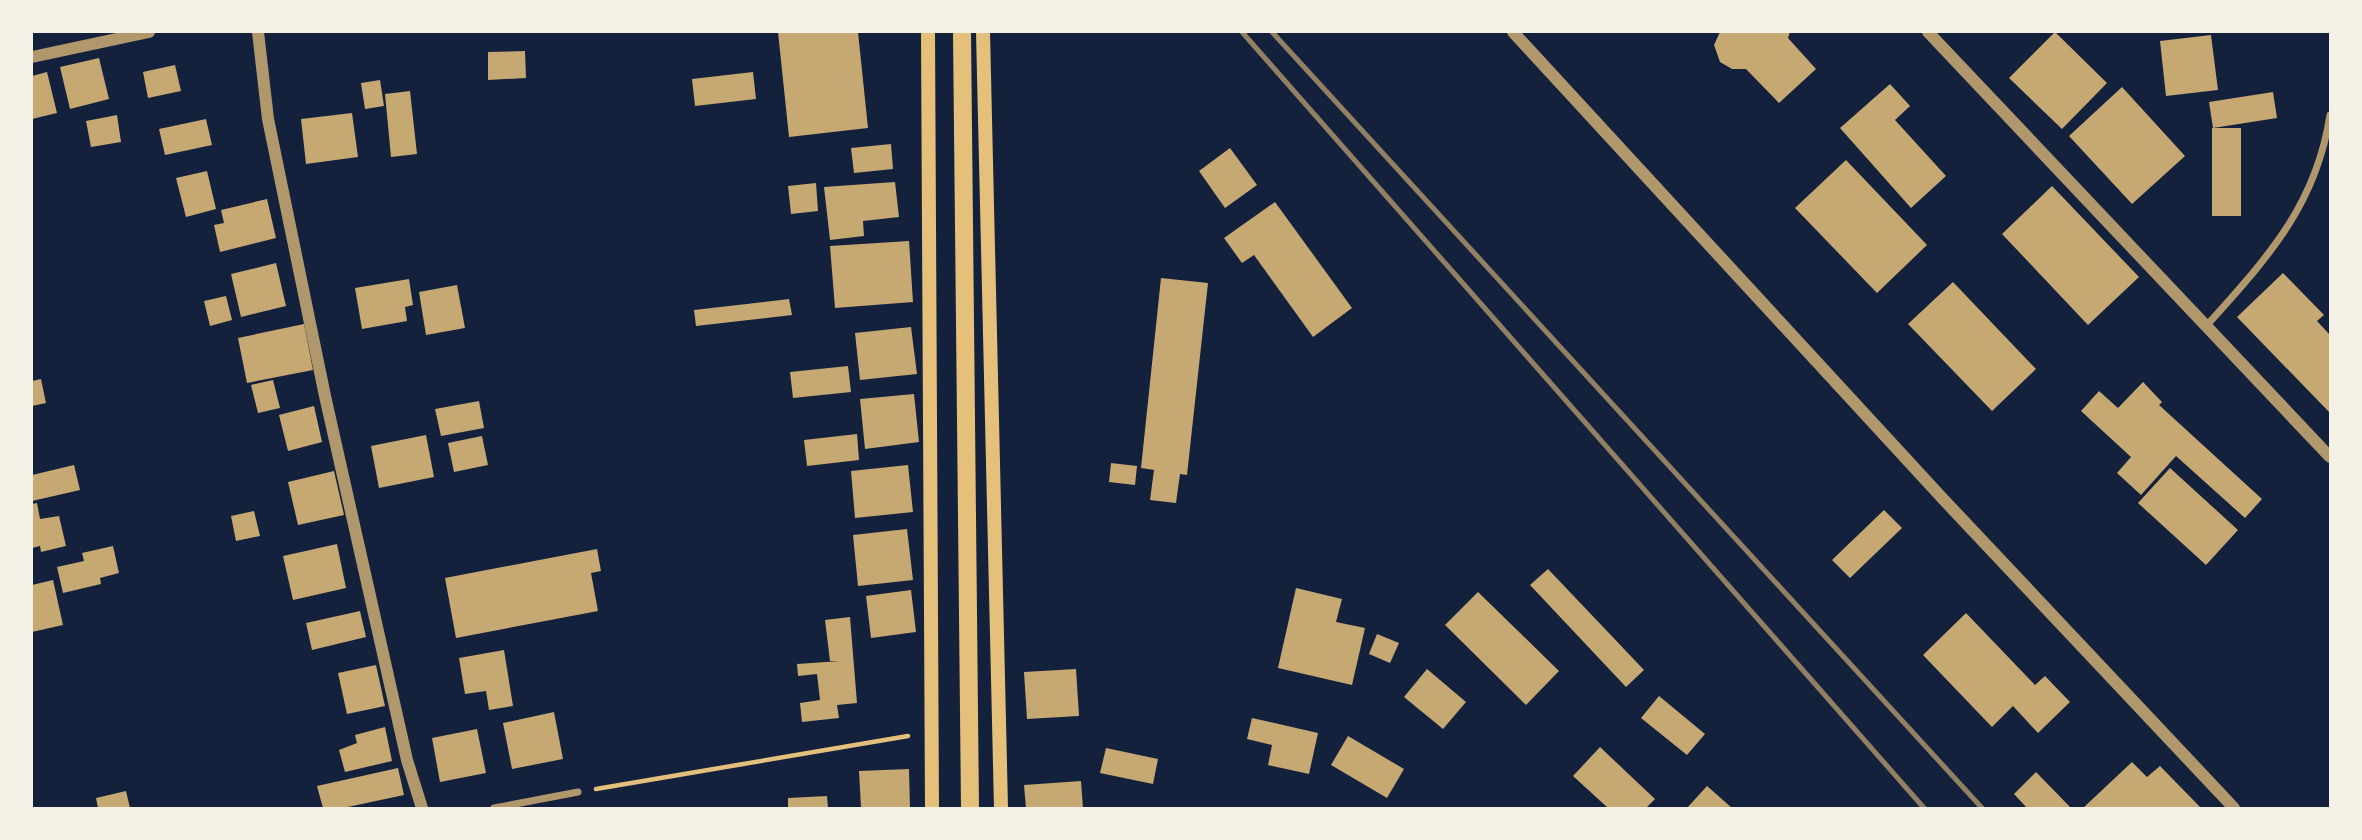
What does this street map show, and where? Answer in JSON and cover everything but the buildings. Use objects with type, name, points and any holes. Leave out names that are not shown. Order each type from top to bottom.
[{"type":"main road","points":[[928,32],[932,808]]},
{"type":"main road","points":[[962,32],[970,808]]},
{"type":"main road","points":[[983,32],[1001,808]]},
{"type":"street","points":[[32,57],[149,32]]},
{"type":"street","points":[[258,32],[268,119],[325,396],[407,760],[422,808]]},
{"type":"street","points":[[1513,32],[1934,489],[2234,808]]},
{"type":"street","points":[[1927,32],[2208,324],[2330,457]]},
{"type":"street","points":[[2208,324],[2271,253],[2302,202],[2325,153],[2330,115]]},
{"type":"street","points":[[494,808],[578,792]]},
{"type":"path","points":[[578,792],[930,733]]},
{"type":"railway","points":[[1242,32],[1924,808]]},
{"type":"railway","points":[[1272,32],[1982,808]]}]
